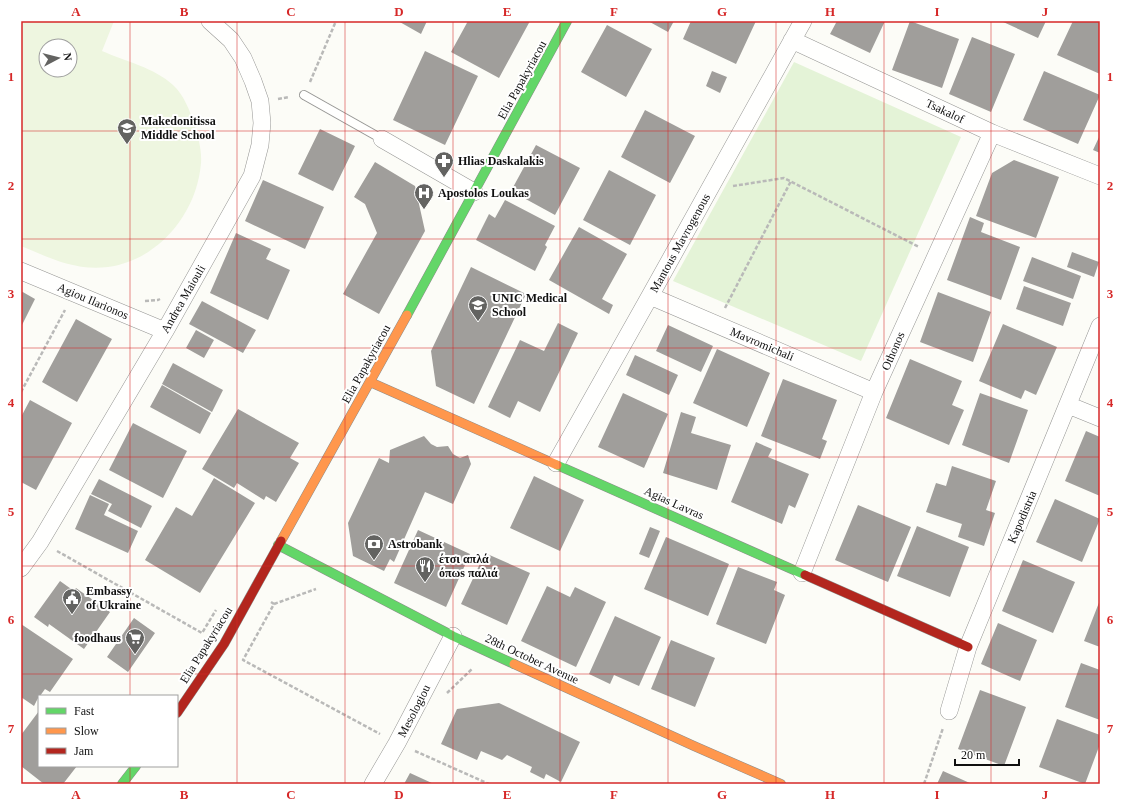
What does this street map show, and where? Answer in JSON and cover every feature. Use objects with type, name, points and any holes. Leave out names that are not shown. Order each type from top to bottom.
[{"type":"main road","name":"Elia Papakyriacou","points":[[178,712],[224,644],[370,382],[567,21]]},
{"type":"main road","name":"Agias Lavras","points":[[370,382],[556,463],[968,647]]},
{"type":"main road","name":"28th October Avenue","points":[[278,546],[453,636],[694,746],[782,784]]},
{"type":"main road","points":[[122,784],[135,767]]},
{"type":"street","name":"Andrea Maiouli","points":[[21,568],[40,542],[165,331],[252,176],[260,145],[262,123],[260,101],[243,58],[230,40],[210,21]]},
{"type":"street","name":"Mantous Mavrogenous","points":[[556,463],[803,21]]},
{"type":"street","name":"Tsakalof","points":[[792,40],[992,132],[1100,176]]},
{"type":"street","name":"Othonos","points":[[802,573],[874,392],[992,132]]},
{"type":"street","points":[[382,139],[474,192]]},
{"type":"street","name":"Agiou Ilarionos","points":[[21,271],[165,331]]},
{"type":"street","name":"Mavromichali","points":[[650,296],[874,392]]},
{"type":"street","name":"Kapodistria","points":[[949,711],[968,647],[1100,326]]},
{"type":"street","points":[[1068,405],[1100,418]]},
{"type":"street","name":"Mesologiou","points":[[373,784],[397,743],[453,636]]},
{"type":"lane","points":[[304,95],[382,139]]},
{"type":"path","points":[[260,101],[304,95],[336,21]]},
{"type":"path","points":[[709,191],[784,178],[936,256]]},
{"type":"path","points":[[717,324],[791,181]]},
{"type":"path","points":[[21,392],[74,294]]},
{"type":"path","points":[[143,301],[158,300],[164,296]]},
{"type":"path","points":[[40,542],[202,633]]},
{"type":"path","points":[[243,660],[397,743],[489,784]]},
{"type":"path","points":[[444,698],[448,691],[473,669]]},
{"type":"path","points":[[924,784],[949,711]]},
{"type":"path","points":[[416,752],[419,745]]},
{"type":"green space","name":"Makedonitissa Middle School","points":[[21,21],[114,21],[102,51],[149,69],[158,74],[173,85],[183,98],[192,119],[200,148],[201,163],[198,182],[192,199],[183,216],[172,231],[159,244],[143,255],[126,263],[108,267],[85,267],[42,255],[21,246]]},
{"type":"green space","points":[[794,62],[961,137],[861,361],[673,281]]},
{"type":"building","points":[[398,21],[427,21],[421,34]]},
{"type":"building","points":[[468,21],[530,21],[499,78],[451,52]]},
{"type":"building","points":[[648,21],[674,21],[668,32]]},
{"type":"building","points":[[691,21],[756,21],[736,64],[683,39]]},
{"type":"building","points":[[837,21],[885,21],[870,53],[830,34]]},
{"type":"building","points":[[910,21],[959,39],[942,88],[892,70]]},
{"type":"building","points":[[1001,21],[1046,21],[1038,38]]},
{"type":"building","points":[[1073,21],[1100,21],[1100,74],[1057,55]]},
{"type":"building","points":[[607,25],[652,49],[626,97],[581,72]]},
{"type":"building","points":[[972,37],[1015,54],[991,112],[949,94]]},
{"type":"building","points":[[425,51],[478,76],[445,145],[393,120]]},
{"type":"building","points":[[712,71],[727,77],[720,93],[706,86]]},
{"type":"building","points":[[1044,71],[1100,95],[1078,144],[1023,120]]},
{"type":"building","points":[[645,110],[695,136],[670,183],[621,157]]},
{"type":"building","points":[[320,129],[355,146],[333,191],[298,174]]},
{"type":"building","points":[[1100,135],[1100,153],[1093,150]]},
{"type":"building","points":[[536,145],[580,168],[555,215],[511,191]]},
{"type":"building","points":[[1014,160],[1059,177],[1036,238],[976,216],[992,173]]},
{"type":"building","points":[[375,162],[415,186],[425,231],[379,314],[343,294],[377,233],[365,204],[354,197]]},
{"type":"building","points":[[609,170],[656,195],[630,245],[583,220]]},
{"type":"building","points":[[263,180],[324,207],[305,249],[245,221]]},
{"type":"building","points":[[505,200],[555,226],[545,245],[547,247],[535,271],[476,240],[489,214],[495,218]]},
{"type":"building","points":[[970,217],[984,223],[981,232],[1020,247],[1001,300],[947,280]]},
{"type":"building","points":[[579,227],[627,254],[602,299],[613,305],[609,314],[549,280]]},
{"type":"building","points":[[236,233],[271,249],[266,259],[290,270],[268,320],[210,293]]},
{"type":"building","points":[[1072,252],[1099,262],[1094,277],[1067,267]]},
{"type":"building","points":[[1032,257],[1081,276],[1073,299],[1023,281]]},
{"type":"building","name":"UNIC Medical School","points":[[471,267],[526,294],[474,404],[436,386],[431,351]]},
{"type":"building","points":[[1024,286],[1071,303],[1063,326],[1016,309]]},
{"type":"building","points":[[21,291],[35,299],[21,327]]},
{"type":"building","points":[[938,292],[991,312],[973,362],[920,342]]},
{"type":"building","points":[[202,301],[256,330],[243,353],[189,324]]},
{"type":"building","points":[[76,319],[112,339],[77,402],[42,382]]},
{"type":"building","points":[[558,323],[578,333],[540,412],[518,401],[510,418],[488,407],[520,340],[544,351]]},
{"type":"building","points":[[1003,324],[1057,347],[1036,395],[1025,390],[1021,399],[979,381]]},
{"type":"building","points":[[668,325],[713,346],[701,372],[656,351]]},
{"type":"building","points":[[196,330],[214,340],[204,358],[186,348]]},
{"type":"building","points":[[717,349],[770,373],[747,427],[693,403]]},
{"type":"building","points":[[635,355],[678,375],[669,395],[626,375]]},
{"type":"building","points":[[910,359],[962,381],[952,405],[964,410],[949,445],[886,418]]},
{"type":"building","points":[[173,363],[223,390],[212,412],[162,384]]},
{"type":"building","points":[[783,379],[837,400],[822,439],[827,441],[820,459],[761,436]]},
{"type":"building","points":[[162,385],[211,413],[200,434],[150,407]]},
{"type":"building","points":[[623,393],[668,414],[644,468],[598,447]]},
{"type":"building","points":[[980,393],[1028,410],[1009,463],[962,445]]},
{"type":"building","points":[[30,400],[72,423],[36,490],[21,482],[21,417]]},
{"type":"building","points":[[238,409],[299,443],[290,458],[299,463],[276,502],[266,496],[264,500],[237,483],[234,488],[202,469]]},
{"type":"building","points":[[681,412],[696,417],[691,433],[731,445],[717,490],[663,473]]},
{"type":"building","points":[[133,423],[187,451],[163,498],[109,470]]},
{"type":"building","points":[[1086,431],[1100,437],[1100,496],[1065,481]]},
{"type":"building","points":[[424,436],[431,444],[437,447],[448,446],[453,454],[460,458],[468,455],[471,464],[453,504],[425,492],[394,562],[390,559],[384,571],[353,556],[348,523],[379,458],[389,463],[390,450]]},
{"type":"building","points":[[756,442],[772,449],[768,457],[809,474],[795,508],[789,505],[782,524],[731,502]]},
{"type":"building","points":[[952,466],[996,481],[986,510],[995,513],[984,546],[958,537],[962,524],[926,512],[936,483],[946,486]]},
{"type":"building","points":[[534,476],[584,500],[560,551],[510,528]]},
{"type":"building","points":[[214,478],[255,503],[200,593],[145,560],[176,507],[192,516]]},
{"type":"building","points":[[99,479],[152,506],[141,528],[108,511],[112,504],[91,494]]},
{"type":"building","points":[[90,495],[109,504],[104,515],[138,531],[128,553],[75,529]]},
{"type":"building","points":[[1055,499],[1100,519],[1082,562],[1036,542]]},
{"type":"building","points":[[858,505],[911,527],[888,582],[835,560]]},
{"type":"building","points":[[917,526],[969,547],[950,597],[897,576]]},
{"type":"building","points":[[650,527],[660,531],[649,558],[639,554]]},
{"type":"building","points":[[418,530],[470,554],[446,607],[394,583]]},
{"type":"building","points":[[666,537],[729,564],[708,616],[644,589]]},
{"type":"building","points":[[485,553],[530,573],[507,625],[461,604]]},
{"type":"building","points":[[1023,560],[1075,582],[1053,633],[1002,611]]},
{"type":"building","points":[[738,567],[777,582],[774,590],[785,595],[766,644],[716,624]]},
{"type":"building","name":"Embassy of Ukraine","points":[[60,581],[74,591],[76,588],[110,612],[84,649],[49,624],[48,627],[34,617]]},
{"type":"building","points":[[547,586],[570,597],[575,587],[606,602],[576,667],[521,641]]},
{"type":"building","points":[[1100,600],[1100,647],[1084,641]]},
{"type":"building","points":[[615,616],[661,637],[639,686],[614,675],[610,684],[589,674]]},
{"type":"building","points":[[134,618],[155,633],[128,672],[107,657]]},
{"type":"building","points":[[998,623],[1037,640],[1020,681],[981,664]]},
{"type":"building","points":[[21,624],[73,659],[50,692],[45,689],[41,695],[38,695],[34,706],[21,697]]},
{"type":"building","points":[[671,640],[715,658],[695,707],[651,689]]},
{"type":"building","points":[[1081,663],[1100,670],[1100,720],[1065,707]]},
{"type":"building","points":[[980,690],[1026,707],[1004,766],[958,749]]},
{"type":"building","points":[[499,703],[580,742],[561,782],[546,774],[544,779],[530,772],[532,767],[507,755],[502,760],[481,751],[477,760],[441,744],[457,709]]},
{"type":"building","points":[[38,712],[38,767],[76,767],[63,784],[44,784],[21,766],[21,735]]},
{"type":"building","points":[[1057,719],[1100,735],[1100,744],[1085,784],[1039,767]]},
{"type":"building","points":[[943,771],[972,784],[937,784]]},
{"type":"building","points":[[410,773],[434,784],[404,784]]},
{"type":"traffic: fast","points":[[407,315],[567,21]]},
{"type":"traffic: fast","points":[[557,465],[805,575]]},
{"type":"traffic: fast","points":[[278,545],[453,636],[514,664]]},
{"type":"traffic: fast","points":[[122,784],[135,767]]},
{"type":"traffic: slow","points":[[281,541],[407,315]]},
{"type":"traffic: slow","points":[[370,382],[557,465]]},
{"type":"traffic: slow","points":[[514,664],[781,784]]},
{"type":"traffic: jam","points":[[178,712],[224,644],[281,541]]},
{"type":"traffic: jam","points":[[805,575],[968,647]]},
{"type":"place","name":"Makedonitissa Middle School","points":[[127,145]]},
{"type":"place","name":"Hlias Daskalakis","points":[[444,178]]},
{"type":"place","name":"Apostolos Loukas","points":[[424,210]]},
{"type":"place","name":"UNIC Medical School","points":[[478,322]]},
{"type":"place","name":"Astrobank","points":[[374,561]]},
{"type":"place","name":"έτσι απλά όπωs παλιά","points":[[425,583]]},
{"type":"place","name":"Embassy of Ukraine","points":[[72,615]]},
{"type":"place","name":"foodhaus","points":[[135,655]]}]
